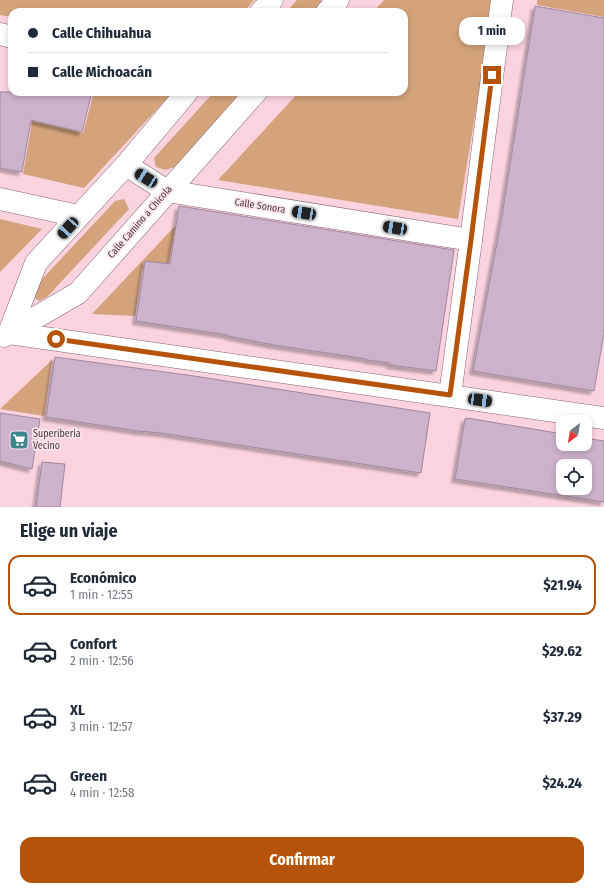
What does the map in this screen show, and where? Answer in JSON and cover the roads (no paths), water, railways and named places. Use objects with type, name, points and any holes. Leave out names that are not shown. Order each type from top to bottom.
[{"type":"street","points":[[265,8],[272,0]]},
{"type":"street","points":[[331,8],[338,0]]},
{"type":"street","points":[[450,395],[502,0]]},
{"type":"street","points":[[184,96],[126,165],[36,263],[4,336],[450,395],[604,418]]},
{"type":"street","name":"Calle Camino a Chicola","points":[[4,336],[78,293],[252,96]]},
{"type":"street","points":[[126,165],[167,191]]},
{"type":"street","name":"Calle Sonora","points":[[167,191],[471,240]]},
{"type":"street","points":[[0,199],[78,216]]},
{"type":"place","name":"Superiberia Vecino","points":[[19,440]]}]
